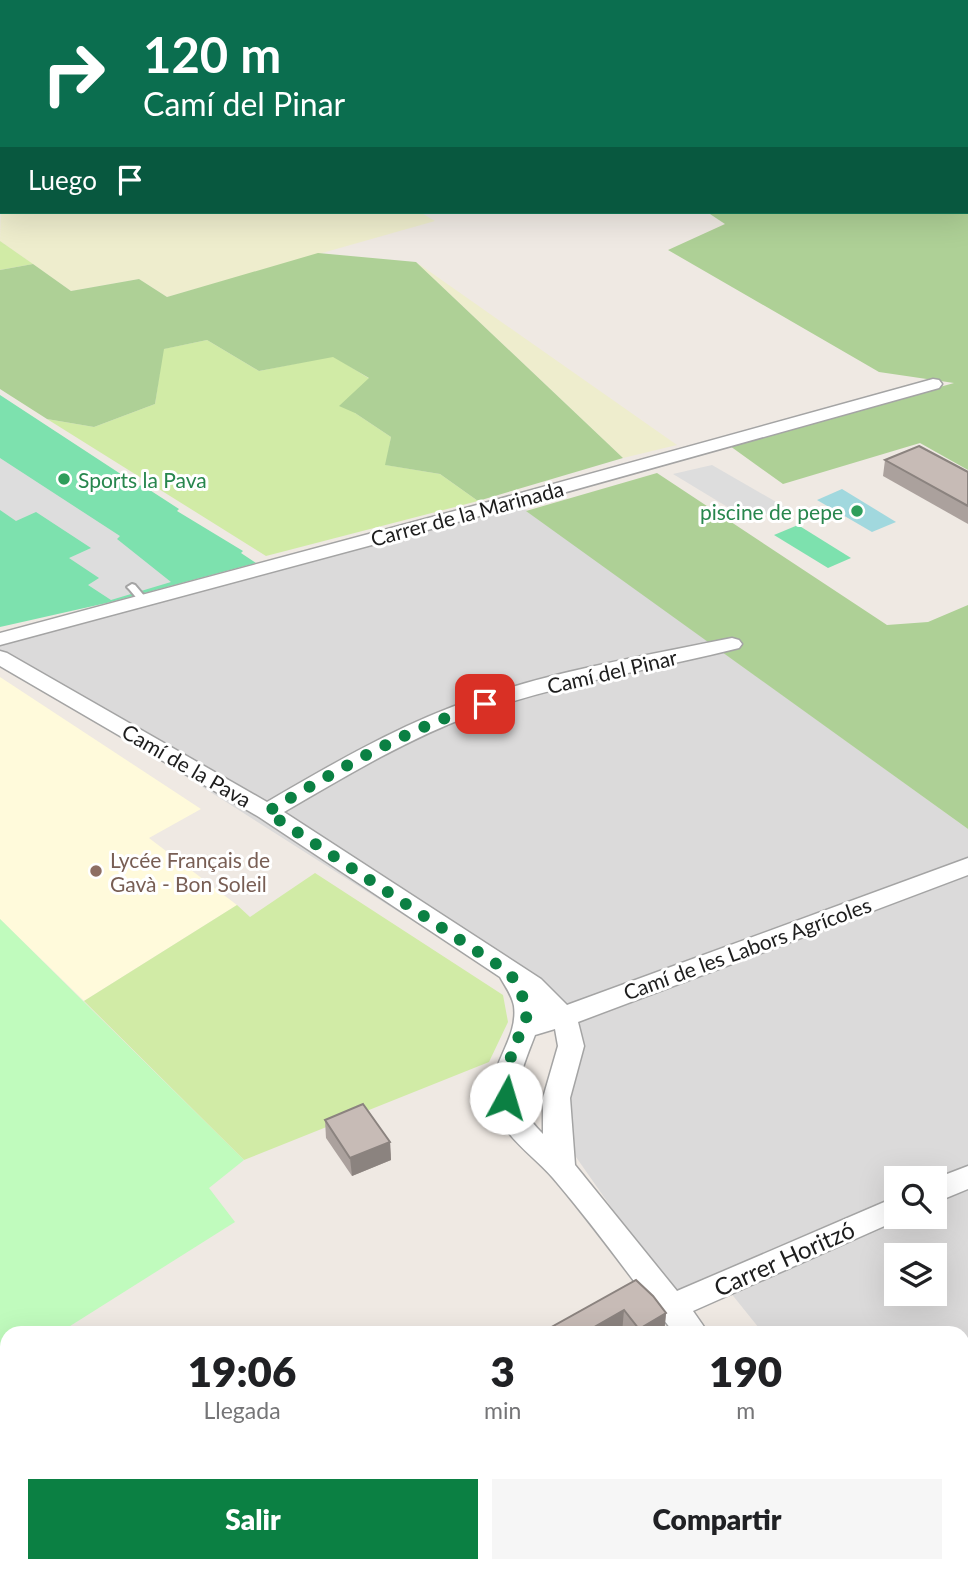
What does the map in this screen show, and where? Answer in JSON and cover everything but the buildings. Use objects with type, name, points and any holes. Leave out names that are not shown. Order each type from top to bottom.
[{"type":"street","name":"Carrer de la Marinada","points":[[0,639],[137,593],[495,506],[933,384]]},
{"type":"street","name":"Camí del Pinar","points":[[267,812],[349,763],[462,711],[578,676],[732,644]]},
{"type":"street","name":"Camí de la Pava","points":[[0,657],[267,812],[532,986],[562,1017],[573,1040],[558,1088],[555,1114],[561,1169]]},
{"type":"street","name":"Camí de les Labors Agrícoles","points":[[525,1028],[562,1017],[968,866]]},
{"type":"street","name":"Camí de la Pava","points":[[510,973],[526,1001],[527,1012],[525,1028],[510,1061],[506,1098],[517,1123],[561,1169],[687,1326]]},
{"type":"street","points":[[947,1187],[968,1178]]},
{"type":"street","name":"Carrer Horitzó","points":[[671,1307],[884,1214]]},
{"type":"shaded area","points":[[0,458],[120,536],[117,539],[171,582],[111,600],[88,585],[99,578],[69,558],[91,548],[36,512],[16,521],[0,510]]},
{"type":"shaded area","points":[[712,465],[786,507],[749,520],[673,474]]},
{"type":"shaded area","points":[[522,507],[968,829],[968,1326],[757,1326],[730,1292],[683,1310],[562,1137],[573,1023],[0,658],[0,635]]},
{"type":"shaded area","name":"Lycée Français de Gavà - Bon Soleil","points":[[0,677],[201,809],[149,838],[237,905],[84,1001],[0,919]]},
{"type":"green space","points":[[1,214],[423,214],[435,221],[167,297],[139,279],[71,291],[0,241]]},
{"type":"green space","points":[[710,214],[968,214],[968,470],[920,443],[783,484],[730,446],[954,383],[879,372],[668,250],[725,224]]},
{"type":"green space","points":[[0,241],[33,264],[0,270]]},
{"type":"green space","points":[[318,253],[416,262],[623,458],[478,501],[440,474],[385,465],[391,437],[355,413],[339,406],[369,378],[333,357],[259,371],[207,340],[164,349],[155,404],[94,427],[47,419],[0,389],[0,270],[33,264],[71,291],[139,279],[167,297]]},
{"type":"green space","points":[[416,262],[677,445],[623,458]]},
{"type":"green space","points":[[207,340],[259,371],[333,356],[370,379],[355,413],[391,437],[386,465],[440,474],[478,501],[266,556],[47,419],[94,427],[155,404],[163,349]]},
{"type":"green space","name":"Sports la Pava","points":[[0,395],[243,551],[241,553],[256,563],[111,602],[0,627]]},
{"type":"green space","points":[[657,473],[887,625],[928,622],[968,605],[968,829],[526,511]]},
{"type":"green space","points":[[798,525],[851,558],[828,568],[774,535]]},
{"type":"green space","points":[[315,873],[503,995],[508,1022],[489,1062],[244,1160],[84,1001],[237,905],[250,917]]},
{"type":"green space","points":[[0,919],[244,1160],[209,1188],[235,1222],[70,1326],[0,1326]]},
{"type":"water","name":"piscine de pepe","points":[[842,489],[896,522],[872,532],[817,500]]},
{"type":"place","name":"Sports la Pava","points":[[64,479]]},
{"type":"place","name":"piscine de pepe","points":[[857,511]]},
{"type":"place","name":"Lycée Français de Gavà - Bon Soleil","points":[[96,871]]},
{"type":"route","points":[[485,704],[462,711],[349,763],[267,812],[510,973],[526,1001],[527,1012],[525,1028],[510,1061],[506,1098]]}]
